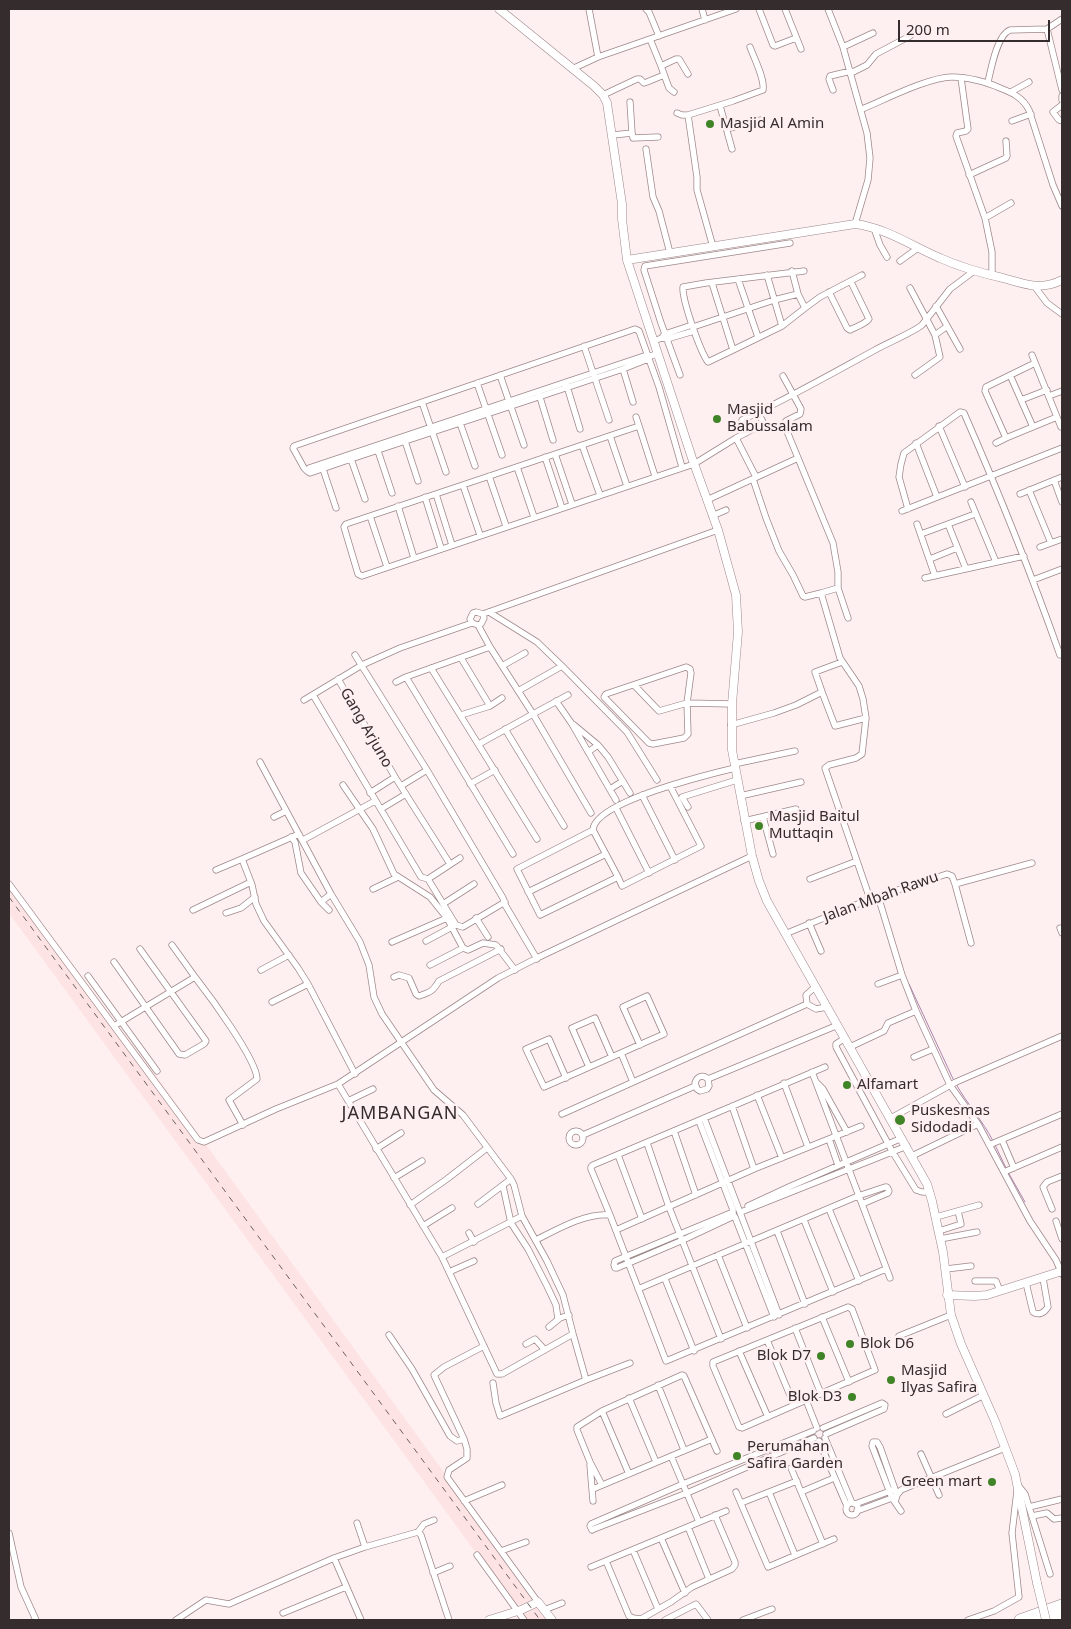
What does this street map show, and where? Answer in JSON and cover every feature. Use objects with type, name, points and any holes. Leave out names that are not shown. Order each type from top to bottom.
[{"type":"highway","points":[[1020,1620],[1062,1605]]},
{"type":"highway","points":[[1044,1620],[1062,1613]]},
{"type":"street","points":[[499,9],[594,86],[607,102],[622,200],[622,219],[630,260],[660,339],[680,376]]},
{"type":"street","points":[[589,9],[598,58]]},
{"type":"street","points":[[646,9],[659,36]]},
{"type":"street","points":[[702,9],[705,20]]},
{"type":"street","points":[[572,69],[705,20],[721,11],[736,9]]},
{"type":"street","points":[[759,9],[774,45],[796,38]]},
{"type":"street","points":[[786,9],[801,49]]},
{"type":"street","points":[[828,9],[843,47],[868,132],[870,169],[855,224]]},
{"type":"street","points":[[988,82],[1003,35],[1006,32],[1010,30],[1047,30],[1062,19]]},
{"type":"street","points":[[1047,30],[1062,90]]},
{"type":"street","points":[[843,47],[873,33]]},
{"type":"street","points":[[833,90],[829,79],[830,76],[851,72],[867,65],[876,54],[910,36]]},
{"type":"street","points":[[650,39],[669,88],[674,92]]},
{"type":"street","points":[[677,113],[688,115],[720,106],[763,90],[762,80],[750,47]]},
{"type":"street","points":[[661,66],[676,58],[679,59],[688,74]]},
{"type":"street","points":[[603,95],[637,79],[644,83],[664,74]]},
{"type":"street","points":[[862,109],[930,81],[952,76],[988,82],[1011,92],[1026,103],[1031,114],[1053,185],[1062,206]]},
{"type":"street","points":[[961,78],[968,129],[957,133],[956,136],[985,218],[992,252],[992,276]]},
{"type":"street","points":[[1011,92],[1029,82]]},
{"type":"street","points":[[630,102],[633,138],[658,137]]},
{"type":"street","points":[[1062,105],[1053,112],[1062,121]]},
{"type":"street","points":[[720,106],[732,149]]},
{"type":"street","points":[[1012,121],[1031,114]]},
{"type":"street","points":[[688,115],[697,177],[697,190],[713,247]]},
{"type":"street","points":[[726,129],[761,120]]},
{"type":"street","points":[[613,135],[632,133]]},
{"type":"street","points":[[969,175],[1006,158],[1008,156],[1006,141]]},
{"type":"street","points":[[646,150],[653,197],[659,211],[670,253]]},
{"type":"street","points":[[985,218],[1011,203]]},
{"type":"street","points":[[630,260],[855,224],[874,228],[974,271],[992,276],[1035,287],[1049,285],[1062,280]]},
{"type":"street","points":[[874,228],[887,257]]},
{"type":"street","points":[[594,375],[623,368],[651,356],[660,339],[644,270],[645,266],[790,243]]},
{"type":"street","points":[[900,261],[918,248]]},
{"type":"street","points":[[792,271],[798,294],[805,308]]},
{"type":"street","points":[[804,271],[792,271],[683,287],[693,327],[708,362],[782,326],[829,292],[862,275]]},
{"type":"street","points":[[746,433],[741,422],[794,395],[894,339],[917,329],[950,290],[974,271]]},
{"type":"street","points":[[767,275],[782,326]]},
{"type":"street","points":[[738,279],[758,338]]},
{"type":"street","points":[[829,292],[847,328],[850,330],[857,327],[869,318],[851,282]]},
{"type":"street","points":[[712,283],[733,350]]},
{"type":"street","points":[[1035,287],[1047,303],[1062,314]]},
{"type":"street","points":[[910,288],[935,335],[940,357],[916,375]]},
{"type":"street","points":[[660,339],[722,316],[798,294]]},
{"type":"street","points":[[936,306],[946,327],[960,349]]},
{"type":"street","points":[[935,335],[946,327]]},
{"type":"street","points":[[350,457],[310,473],[295,454],[293,448],[294,446],[638,329],[663,385],[672,416],[682,468]]},
{"type":"street","points":[[584,346],[609,420]]},
{"type":"street","points":[[307,471],[309,468],[350,457],[651,356]]},
{"type":"street","points":[[1032,356],[1061,427]]},
{"type":"street","points":[[1006,438],[985,389],[1035,364]]},
{"type":"street","points":[[623,368],[633,402]]},
{"type":"street","points":[[500,375],[524,445]]},
{"type":"street","points":[[1010,375],[1033,427]]},
{"type":"street","points":[[783,376],[801,409],[801,412],[784,424],[833,543],[838,572],[838,588],[848,618]]},
{"type":"street","points":[[477,383],[502,455]]},
{"type":"street","points":[[566,384],[580,429]]},
{"type":"street","points":[[1021,400],[1062,391]]},
{"type":"street","points":[[539,394],[553,440]]},
{"type":"street","points":[[422,402],[446,472]]},
{"type":"street","points":[[1060,655],[1024,556],[992,476],[964,413],[960,412],[939,426],[904,453],[900,464],[899,477],[905,510],[965,487],[992,476],[1062,448]]},
{"type":"street","points":[[639,426],[346,524],[344,527],[358,574],[362,576],[682,468],[763,424],[758,413]]},
{"type":"street","points":[[672,416],[715,515],[738,606],[738,632],[728,703],[737,780],[744,820],[759,881],[785,934],[891,1118],[930,1192],[946,1269],[947,1295],[951,1315],[1018,1484],[1044,1620]]},
{"type":"street","points":[[996,443],[1057,417]]},
{"type":"street","points":[[636,418],[655,476]]},
{"type":"street","points":[[459,420],[475,466]]},
{"type":"street","points":[[939,426],[965,487]]},
{"type":"street","points":[[610,436],[627,486]]},
{"type":"street","points":[[404,438],[418,481]]},
{"type":"street","points":[[736,438],[754,478],[766,518],[779,551],[803,596],[838,588]]},
{"type":"street","points":[[916,443],[937,497]]},
{"type":"street","points":[[582,445],[600,495]]},
{"type":"street","points":[[377,448],[392,494]]},
{"type":"street","points":[[555,454],[572,504]]},
{"type":"street","points":[[350,457],[365,499]]},
{"type":"street","points":[[546,457],[562,508]]},
{"type":"street","points":[[707,500],[798,458]]},
{"type":"street","points":[[517,467],[534,517]]},
{"type":"street","points":[[323,469],[336,508]]},
{"type":"street","points":[[489,476],[506,526]]},
{"type":"street","points":[[1020,494],[1062,477]]},
{"type":"street","points":[[1054,480],[1062,502]]},
{"type":"street","points":[[463,485],[480,535]]},
{"type":"street","points":[[1029,490],[1050,543]]},
{"type":"street","points":[[436,494],[452,545]]},
{"type":"street","points":[[425,497],[442,548]]},
{"type":"street","points":[[971,502],[996,562]]},
{"type":"street","points":[[398,506],[414,558]]},
{"type":"street","points":[[715,515],[726,510]]},
{"type":"street","points":[[920,534],[975,514]]},
{"type":"street","points":[[370,516],[387,567]]},
{"type":"street","points":[[917,524],[936,576]]},
{"type":"street","points":[[948,524],[966,569]]},
{"type":"street","points":[[304,700],[362,665],[400,648],[475,624],[483,621],[486,613],[718,530]]},
{"type":"street","points":[[1040,547],[1062,539]]},
{"type":"street","points":[[930,559],[957,548]]},
{"type":"street","points":[[925,578],[1024,556]]},
{"type":"street","points":[[1033,580],[1062,570]]},
{"type":"street","points":[[822,593],[842,662],[859,686],[865,718],[862,754],[856,758],[829,765],[825,768],[870,899]]},
{"type":"street","points":[[591,813],[533,714],[490,646],[470,619],[473,613],[486,613],[537,642],[628,732],[658,780]]},
{"type":"street","points":[[396,682],[490,646]]},
{"type":"street","points":[[502,666],[525,653]]},
{"type":"street","points":[[355,655],[427,770],[538,958]]},
{"type":"street","points":[[461,658],[490,706]]},
{"type":"street","points":[[842,662],[815,674],[835,726],[865,718]]},
{"type":"street","points":[[518,691],[562,666]]},
{"type":"street","points":[[686,667],[691,673],[687,703],[687,736],[651,744],[604,698],[606,694],[635,686],[686,667]]},
{"type":"street","points":[[431,668],[536,838]]},
{"type":"street","points":[[406,677],[513,854]]},
{"type":"street","name":"Gang Arjuno","points":[[338,679],[395,777],[450,864]]},
{"type":"street","points":[[635,686],[659,711],[687,703],[728,703]]},
{"type":"street","points":[[731,725],[774,713],[822,692]]},
{"type":"street","points":[[313,695],[419,874],[421,877],[428,879],[456,925],[463,927],[505,900]]},
{"type":"street","points":[[479,744],[568,696]]},
{"type":"street","points":[[461,715],[490,706],[502,698]]},
{"type":"street","points":[[556,702],[572,724],[616,800]]},
{"type":"street","points":[[572,724],[598,745],[608,757],[630,793]]},
{"type":"street","points":[[505,730],[564,826]]},
{"type":"street","points":[[588,752],[598,745]]},
{"type":"street","points":[[670,786],[701,846],[622,886],[593,830],[593,826],[599,817],[642,795],[670,786],[735,766],[795,751]]},
{"type":"street","points":[[260,762],[279,815],[295,835],[303,840],[329,910]]},
{"type":"street","points":[[401,786],[427,770]]},
{"type":"street","points":[[470,784],[495,770]]},
{"type":"street","points":[[370,793],[395,777]]},
{"type":"street","points":[[688,807],[682,797],[737,780]]},
{"type":"street","points":[[610,789],[623,781]]},
{"type":"street","points":[[740,796],[801,782]]},
{"type":"street","points":[[344,786],[382,846],[392,871],[398,878],[430,897],[447,918],[463,948]]},
{"type":"street","points":[[381,809],[406,794]]},
{"type":"street","points":[[642,795],[675,860]]},
{"type":"street","points":[[303,840],[375,801]]},
{"type":"street","points":[[616,808],[649,872]]},
{"type":"street","points":[[744,820],[796,809]]},
{"type":"street","points":[[763,817],[772,854]]},
{"type":"street","points":[[593,830],[516,869],[540,915],[618,877]]},
{"type":"street","points":[[216,870],[295,835]]},
{"type":"street","points":[[295,835],[301,873],[360,942],[369,965],[377,1006],[396,1045],[434,1090],[463,1115],[483,1151],[507,1183],[516,1220],[526,1245],[541,1264],[552,1284],[563,1317],[573,1334],[586,1380]]},
{"type":"street","points":[[528,892],[606,854]]},
{"type":"street","points":[[9,884],[198,1140],[207,1142],[276,1109],[338,1084],[482,988],[538,958],[752,856]]},
{"type":"street","points":[[428,879],[460,858]]},
{"type":"street","points":[[242,859],[252,882],[256,904],[264,921],[308,984],[355,1074]]},
{"type":"street","points":[[810,879],[856,862]]},
{"type":"street","name":"Jalan Mbah Rawu","points":[[785,934],[878,896],[947,874],[952,876],[955,884],[1032,863]]},
{"type":"street","points":[[372,889],[398,878]]},
{"type":"street","points":[[193,910],[252,882]]},
{"type":"street","points":[[443,904],[474,884]]},
{"type":"street","points":[[955,884],[971,943]]},
{"type":"street","points":[[878,896],[902,975],[934,1049],[978,1124],[995,1143],[1035,1230],[1062,1272],[987,1295],[947,1295]]},
{"type":"street","points":[[226,913],[241,908],[255,897]]},
{"type":"street","points":[[392,942],[447,918]]},
{"type":"street","points":[[476,918],[488,937]]},
{"type":"street","points":[[809,923],[821,951]]},
{"type":"street","points":[[426,941],[452,927]]},
{"type":"street","points":[[430,965],[463,948],[468,950],[479,944],[489,943],[496,944],[501,949],[515,970]]},
{"type":"street","points":[[172,945],[226,1020],[252,1063],[257,1079],[228,1101],[243,1125]]},
{"type":"street","points":[[114,962],[179,1054],[185,1055],[206,1042],[140,949]]},
{"type":"street","points":[[394,977],[400,975],[409,978],[416,994],[419,996],[432,991],[440,981],[501,949]]},
{"type":"street","points":[[261,970],[289,955]]},
{"type":"street","points":[[878,984],[902,975]]},
{"type":"street","points":[[88,976],[156,1071]]},
{"type":"street","points":[[114,1026],[196,977]]},
{"type":"street","points":[[272,1002],[308,984]]},
{"type":"street","points":[[807,1004],[806,995],[815,987]]},
{"type":"street","points":[[566,1078],[549,1039],[526,1049],[544,1087],[566,1078],[589,1067],[640,1045],[664,1034],[647,996],[623,1007],[640,1045]]},
{"type":"street","points":[[807,1004],[816,1009],[827,1007]]},
{"type":"street","points":[[562,1114],[807,1004]]},
{"type":"street","points":[[850,1046],[884,1031],[888,1023],[916,1011]]},
{"type":"street","points":[[589,1067],[572,1028],[595,1018],[612,1057]]},
{"type":"street","points":[[708,1080],[838,1025]]},
{"type":"street","points":[[891,1118],[953,1084],[1062,1036]]},
{"type":"street","points":[[845,1038],[836,1044],[836,1048],[892,1151],[916,1190],[930,1192]]},
{"type":"street","points":[[914,1057],[934,1049]]},
{"type":"street","points":[[621,1053],[633,1082]]},
{"type":"street","points":[[825,1066],[591,1167],[665,1361],[721,1340],[886,1269]]},
{"type":"street","points":[[812,1072],[890,1278]]},
{"type":"street","points":[[700,1076],[704,1076],[708,1080],[709,1086],[707,1089],[700,1091],[695,1086],[696,1080],[700,1076]]},
{"type":"street","points":[[816,1082],[823,1089],[847,1132]]},
{"type":"street","points":[[784,1083],[808,1148]]},
{"type":"street","points":[[338,1084],[442,1257],[496,1372],[502,1374],[542,1346],[573,1334]]},
{"type":"street","points":[[583,1135],[695,1086]]},
{"type":"street","points":[[348,1101],[372,1089]]},
{"type":"street","points":[[757,1095],[782,1158]]},
{"type":"street","points":[[732,1106],[754,1169]]},
{"type":"street","points":[[995,1143],[1062,1114]]},
{"type":"street","points":[[701,1120],[777,1316]]},
{"type":"street","points":[[912,1156],[978,1124]]},
{"type":"street","points":[[616,1230],[754,1169],[861,1126]]},
{"type":"street","points":[[674,1131],[696,1195]]},
{"type":"street","points":[[376,1149],[401,1133]]},
{"type":"street","points":[[792,1189],[838,1165],[846,1166],[888,1143],[902,1138]]},
{"type":"street","points":[[829,1139],[838,1165]]},
{"type":"street","points":[[647,1143],[669,1207],[721,1340]]},
{"type":"street","points":[[995,1143],[1008,1171]]},
{"type":"street","points":[[627,1260],[846,1166],[906,1146]]},
{"type":"street","points":[[1008,1171],[1062,1147]]},
{"type":"street","points":[[410,1205],[448,1179],[483,1151]]},
{"type":"street","points":[[618,1155],[642,1219]]},
{"type":"street","points":[[394,1178],[422,1161]]},
{"type":"street","points":[[1052,1209],[1043,1187],[1047,1182],[1062,1176]]},
{"type":"street","points":[[478,1204],[507,1183]]},
{"type":"street","points":[[507,1183],[514,1185],[516,1220],[536,1240],[541,1264],[558,1298],[563,1317]]},
{"type":"street","points":[[638,1289],[858,1196],[887,1187],[888,1193],[862,1204]]},
{"type":"street","points":[[936,1217],[979,1205]]},
{"type":"street","points":[[423,1226],[452,1208]]},
{"type":"street","points":[[829,1209],[859,1281]]},
{"type":"street","points":[[939,1235],[961,1224],[958,1211]]},
{"type":"street","points":[[536,1240],[555,1230],[589,1217],[610,1215]]},
{"type":"street","points":[[442,1257],[516,1220]]},
{"type":"street","points":[[804,1220],[833,1292]]},
{"type":"street","points":[[1056,1221],[1062,1238]]},
{"type":"street","points":[[777,1231],[805,1304]]},
{"type":"street","points":[[939,1235],[976,1232]]},
{"type":"street","points":[[469,1233],[474,1242]]},
{"type":"street","points":[[718,1255],[747,1328]]},
{"type":"street","points":[[449,1272],[474,1261]]},
{"type":"street","points":[[946,1269],[971,1266]]},
{"type":"street","points":[[665,1278],[694,1351]]},
{"type":"street","points":[[1026,1283],[1033,1312],[1041,1314],[1048,1307],[1043,1278]]},
{"type":"street","points":[[975,1280],[996,1281],[1000,1290]]},
{"type":"street","points":[[846,1307],[852,1309],[876,1370],[742,1428],[739,1427],[712,1363],[794,1328],[846,1307]]},
{"type":"street","points":[[899,1336],[951,1315]]},
{"type":"street","points":[[549,1327],[563,1317]]},
{"type":"street","points":[[822,1317],[849,1382]]},
{"type":"street","points":[[794,1328],[821,1394]]},
{"type":"street","points":[[389,1335],[412,1369],[450,1436],[457,1441],[464,1439]]},
{"type":"street","points":[[526,1344],[535,1339],[542,1346]]},
{"type":"street","points":[[768,1340],[794,1405]]},
{"type":"street","points":[[484,1346],[444,1367],[434,1375],[464,1439],[467,1455],[449,1470],[446,1475],[552,1620]]},
{"type":"street","points":[[739,1351],[768,1417]]},
{"type":"street","points":[[493,1383],[496,1403],[503,1415],[630,1363]]},
{"type":"street","points":[[602,1485],[590,1462],[577,1428],[602,1410],[684,1375],[717,1451]]},
{"type":"street","points":[[658,1385],[684,1450]]},
{"type":"street","points":[[946,1414],[984,1395]]},
{"type":"street","points":[[628,1398],[656,1462]]},
{"type":"street","points":[[806,1400],[834,1478],[851,1504],[857,1506],[857,1511]]},
{"type":"street","points":[[819,1434],[687,1493],[592,1530],[590,1526],[590,1524],[683,1484],[819,1434],[884,1409],[885,1405],[882,1403],[819,1434]]},
{"type":"street","points":[[602,1410],[629,1474]]},
{"type":"street","points":[[819,1434],[851,1504]]},
{"type":"street","points":[[592,1489],[712,1439]]},
{"type":"street","points":[[895,1494],[872,1446],[873,1442],[876,1442],[880,1447],[901,1511]]},
{"type":"street","points":[[895,1494],[851,1504],[846,1508],[848,1514],[853,1514],[895,1494],[1005,1448]]},
{"type":"street","points":[[921,1454],[939,1495]]},
{"type":"street","points":[[671,1456],[699,1522]]},
{"type":"street","points":[[590,1462],[593,1500]]},
{"type":"street","points":[[792,1468],[823,1544]]},
{"type":"street","points":[[801,1492],[834,1478]]},
{"type":"street","points":[[742,1503],[797,1481]]},
{"type":"street","points":[[1018,1484],[1025,1494],[1050,1574]]},
{"type":"street","points":[[968,1620],[994,1611],[1019,1596],[1012,1533],[1018,1484]]},
{"type":"street","points":[[464,1501],[502,1485]]},
{"type":"street","points":[[736,1492],[768,1566],[834,1539]]},
{"type":"street","points":[[769,1492],[795,1555]]},
{"type":"street","points":[[1029,1507],[1062,1499]]},
{"type":"street","points":[[591,1567],[726,1511]]},
{"type":"street","points":[[1032,1516],[1047,1513],[1054,1519],[1062,1518]]},
{"type":"street","points":[[606,1561],[630,1617],[641,1619],[692,1587],[732,1569],[735,1564],[715,1516]]},
{"type":"street","points":[[176,1620],[206,1600],[228,1604],[334,1558],[418,1532],[424,1524],[434,1520]]},
{"type":"street","points":[[357,1523],[365,1547]]},
{"type":"street","points":[[688,1527],[709,1579]]},
{"type":"street","points":[[9,1532],[22,1587],[36,1620]]},
{"type":"street","points":[[418,1532],[421,1535],[449,1620]]},
{"type":"street","points":[[661,1538],[685,1593]]},
{"type":"street","points":[[501,1551],[526,1542]]},
{"type":"street","points":[[633,1550],[658,1609]]},
{"type":"street","points":[[477,1555],[524,1620]]},
{"type":"street","points":[[334,1558],[361,1620]]},
{"type":"street","points":[[433,1573],[450,1566]]},
{"type":"street","points":[[283,1614],[346,1586]]},
{"type":"street","points":[[489,1620],[518,1611],[538,1602]]},
{"type":"street","points":[[544,1610],[562,1603]]},
{"type":"street","points":[[665,1620],[696,1604],[708,1620]]},
{"type":"street","points":[[743,1620],[772,1609]]},
{"type":"shaded area","points":[[9,879],[157,1077],[551,1620],[525,1620],[9,913]]},
{"type":"waterway","points":[[909,984],[954,1081]]},
{"type":"waterway","points":[[956,1084],[993,1141]]},
{"type":"waterway","points":[[995,1145],[1006,1168]]},
{"type":"waterway","points":[[1008,1172],[1025,1202]]},
{"type":"railway","points":[[9,897],[540,1620]]},
{"type":"place","name":"Masjid Al Amin","points":[[710,124]]},
{"type":"place","name":"Masjid Babussalam","points":[[717,419]]},
{"type":"place","name":"Masjid Baitul Muttaqin","points":[[759,826]]},
{"type":"place","name":"Alfamart","points":[[847,1085]]},
{"type":"place","name":"Puskesmas Sidodadi","points":[[900,1120]]},
{"type":"place","name":"Blok D6","points":[[850,1344]]},
{"type":"place","name":"Blok D7","points":[[821,1356]]},
{"type":"place","name":"Masjid Ilyas Safira","points":[[891,1380]]},
{"type":"place","name":"Blok D3","points":[[852,1397]]},
{"type":"place","name":"Perumahan Safira Garden","points":[[737,1456]]},
{"type":"place","name":"Green mart","points":[[992,1482]]},
{"type":"district","name":"JAMBANGAN","points":[[400,1114]]}]
